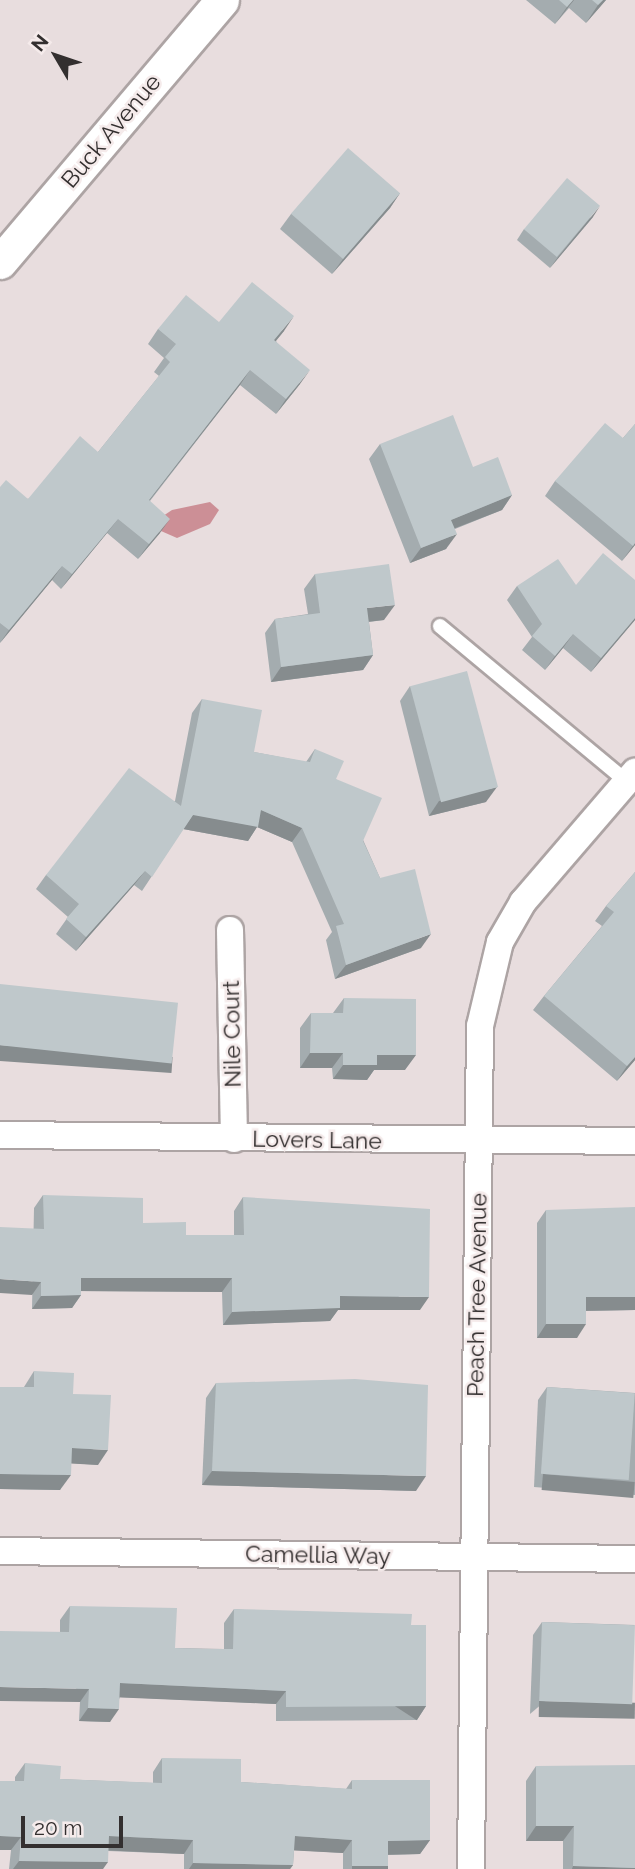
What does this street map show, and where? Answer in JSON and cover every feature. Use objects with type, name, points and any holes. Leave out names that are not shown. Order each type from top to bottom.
[{"type":"street","name":"Buck Avenue","points":[[0,262],[222,0]]},
{"type":"street","name":"Peach Tree Avenue","points":[[471,1869],[480,1026],[500,942],[523,902],[631,777]]},
{"type":"street","name":"Nile Court","points":[[230,930],[234,1139]]},
{"type":"street","name":"Lovers Lane","points":[[0,1135],[479,1142],[635,1141]]},
{"type":"street","name":"Camellia Way","points":[[0,1551],[635,1559]]},
{"type":"lane","points":[[440,626],[631,777]]},
{"type":"shaded area","points":[[210,502],[219,510],[210,524],[177,538],[161,531],[163,516],[172,510]]},
{"type":"building","points":[[559,0],[573,0],[567,7]]},
{"type":"building","points":[[348,148],[400,193],[343,259],[291,214]]},
{"type":"building","points":[[567,178],[600,206],[557,257],[524,229]]},
{"type":"building","points":[[252,282],[294,316],[274,340],[310,370],[286,399],[250,370],[149,500],[170,519],[149,544],[118,519],[72,574],[62,566],[9,630],[0,623],[0,487],[6,480],[28,499],[80,436],[98,452],[170,362],[165,357],[176,344],[158,329],[186,295],[219,322]]},
{"type":"building","points":[[453,415],[473,467],[498,457],[512,495],[451,520],[457,534],[421,548],[380,444]]},
{"type":"building","points":[[605,423],[623,438],[635,424],[633,546],[555,481]]},
{"type":"building","points":[[603,553],[635,580],[635,618],[601,658],[573,634],[555,656],[532,636],[542,624],[517,586],[558,559],[576,585]]},
{"type":"building","points":[[389,564],[395,605],[367,608],[373,655],[281,667],[275,619],[320,613],[315,574]]},
{"type":"building","points":[[467,671],[498,787],[441,802],[410,686]]},
{"type":"building","points":[[202,699],[262,710],[254,752],[310,762],[315,749],[344,761],[336,779],[382,798],[363,841],[380,878],[415,869],[431,934],[346,965],[336,926],[344,924],[302,828],[261,810],[258,827],[193,815],[152,877],[145,871],[86,937],[66,919],[79,904],[46,875],[129,768],[181,806]]},
{"type":"building","points":[[635,872],[635,1057],[627,1066],[544,996],[614,912],[606,906]]},
{"type":"building","points":[[0,984],[178,1003],[172,1063],[0,1045]]},
{"type":"building","points":[[344,998],[416,999],[416,1055],[377,1055],[377,1065],[343,1065],[343,1053],[310,1053],[311,1013],[343,1013]]},
{"type":"building","points":[[43,1195],[143,1198],[143,1223],[186,1222],[186,1235],[244,1235],[243,1197],[430,1209],[429,1297],[340,1296],[340,1308],[232,1312],[232,1278],[81,1278],[81,1295],[41,1296],[41,1282],[0,1279],[0,1227],[44,1229]]},
{"type":"building","points":[[635,1207],[635,1297],[586,1297],[586,1324],[546,1324],[546,1210]]},
{"type":"building","points":[[34,1371],[74,1373],[73,1394],[111,1395],[108,1450],[72,1448],[71,1475],[0,1474],[0,1387],[34,1387]]},
{"type":"building","points":[[355,1379],[428,1385],[426,1476],[212,1471],[216,1383]]},
{"type":"building","points":[[547,1387],[635,1393],[629,1480],[541,1474]]},
{"type":"building","points":[[70,1606],[177,1608],[175,1648],[203,1649],[233,1649],[234,1609],[412,1614],[411,1625],[426,1625],[426,1706],[286,1707],[286,1691],[120,1683],[119,1709],[88,1708],[89,1689],[0,1687],[0,1631],[69,1632]]},
{"type":"building","points":[[542,1622],[635,1625],[632,1704],[539,1701]]},
{"type":"building","points":[[162,1758],[241,1759],[241,1782],[352,1789],[352,1780],[430,1780],[430,1840],[388,1841],[388,1866],[352,1866],[352,1840],[295,1836],[293,1865],[193,1863],[193,1840],[109,1836],[108,1862],[19,1861],[21,1837],[0,1836],[0,1781],[24,1781],[25,1763],[61,1766],[60,1779],[162,1783]]},
{"type":"building","points":[[635,1765],[635,1868],[573,1866],[574,1826],[536,1826],[536,1766]]}]
